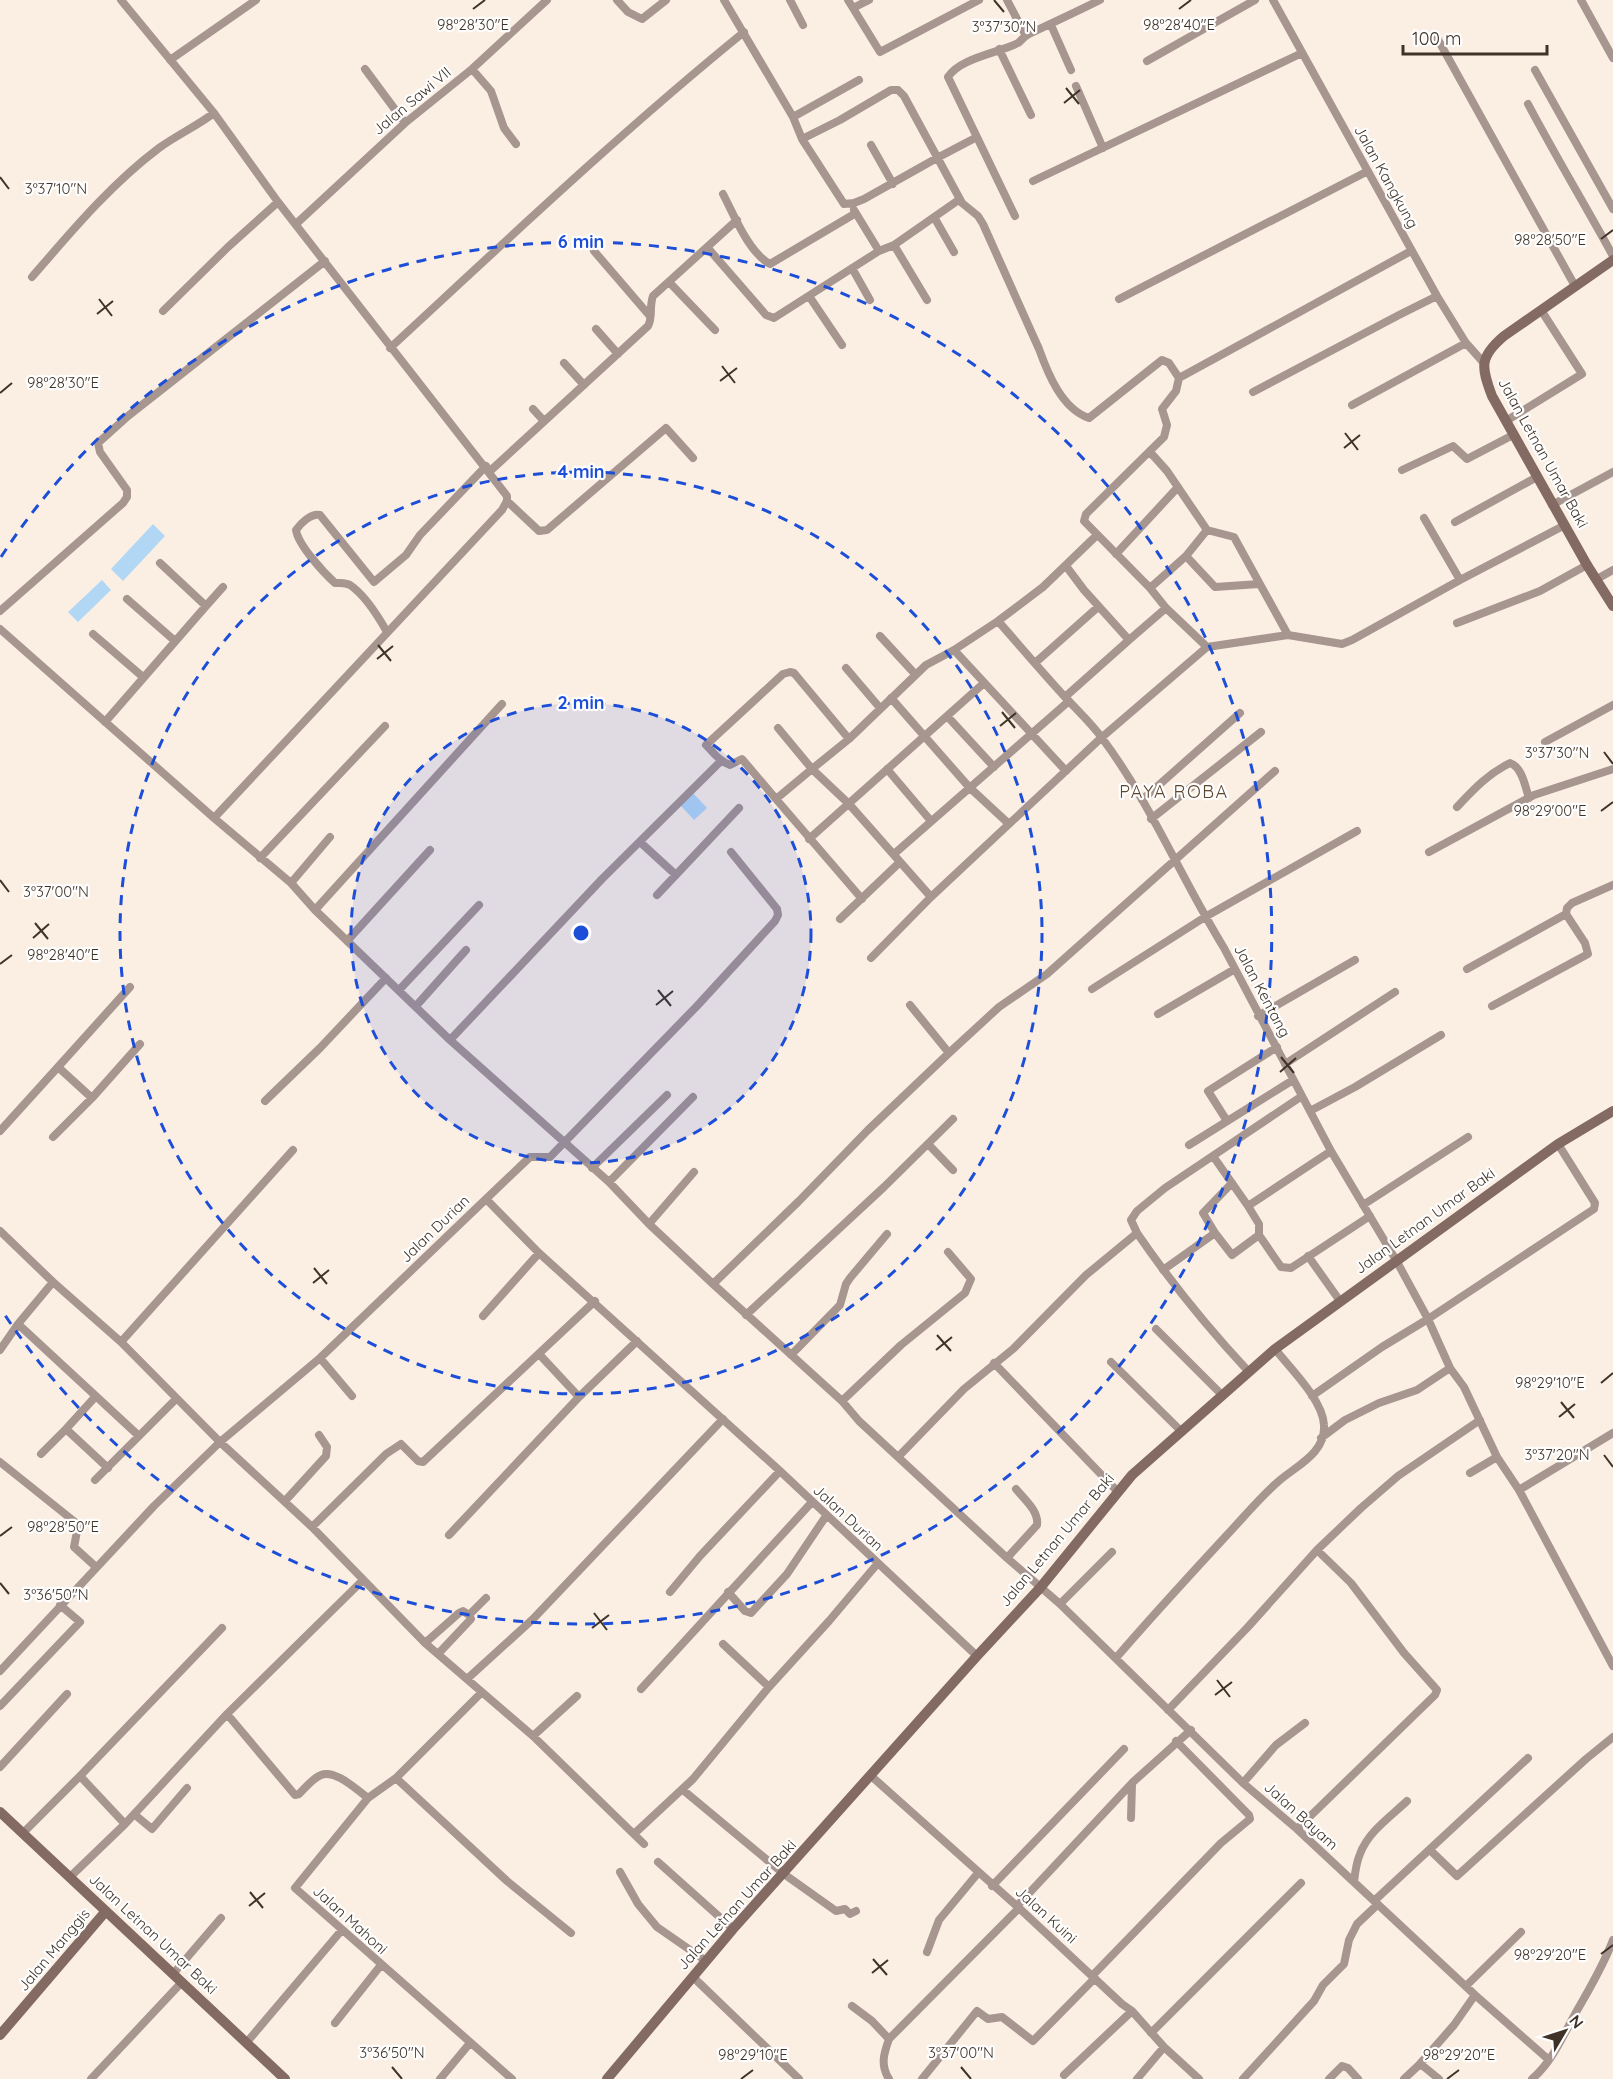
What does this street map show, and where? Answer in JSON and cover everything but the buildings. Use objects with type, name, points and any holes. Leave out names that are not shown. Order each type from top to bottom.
[{"type":"street","points":[[121,0],[214,113],[278,202],[390,348],[505,490],[507,501],[539,531],[543,531],[666,428],[693,458]]},
{"type":"street","points":[[170,60],[256,0]]},
{"type":"street","name":"Jalan Sawi VII","points":[[296,224],[405,123],[472,69],[547,0]]},
{"type":"street","points":[[617,0],[628,12],[642,19],[666,0]]},
{"type":"street","points":[[724,0],[793,117],[802,139],[844,204],[864,199],[977,138]]},
{"type":"street","points":[[790,0],[803,25]]},
{"type":"street","points":[[848,0],[880,52],[979,0]]},
{"type":"street","points":[[853,8],[869,0]]},
{"type":"street","points":[[1007,0],[1026,36]]},
{"type":"street","points":[[1015,216],[948,77],[952,70],[963,64],[1017,43],[1026,36],[1100,0]]},
{"type":"street","points":[[1147,61],[1255,0]]},
{"type":"street","name":"Jalan Kangkung","points":[[1273,0],[1437,296],[1466,343],[1483,362]]},
{"type":"street","points":[[1581,0],[1613,58]]},
{"type":"street","points":[[1051,25],[1071,70]]},
{"type":"street","points":[[390,348],[551,200],[744,32]]},
{"type":"street","points":[[1436,36],[1575,286]]},
{"type":"street","points":[[999,49],[1031,115]]},
{"type":"street","points":[[1033,181],[1302,53]]},
{"type":"street","points":[[365,69],[405,123]]},
{"type":"street","points":[[472,69],[491,91],[501,122],[516,144]]},
{"type":"street","points":[[1535,70],[1613,208]]},
{"type":"street","points":[[793,117],[860,80]]},
{"type":"street","points":[[1076,86],[1103,148]]},
{"type":"street","points":[[802,139],[891,90],[898,90],[904,96],[960,199],[983,224],[1055,386],[1064,398],[1089,418],[1162,360],[1169,363],[1179,378],[1176,391],[1162,409],[1167,425],[1164,437],[1084,517],[1086,524],[1150,588],[1166,608],[1208,647]]},
{"type":"street","points":[[1483,362],[1491,347],[1613,258],[1586,206],[1557,161],[1528,104]]},
{"type":"street","points":[[32,277],[73,230],[135,167],[161,147],[214,113]]},
{"type":"street","points":[[871,145],[893,184]]},
{"type":"street","points":[[1119,299],[1368,171]]},
{"type":"street","points":[[723,194],[753,249],[763,261],[770,264],[856,213]]},
{"type":"street","points":[[707,247],[770,318],[774,318],[879,251],[894,245],[960,199]]},
{"type":"street","points":[[163,311],[278,202]]},
{"type":"street","points":[[851,204],[879,251]]},
{"type":"street","points":[[934,218],[954,252]]},
{"type":"street","points":[[387,632],[370,606],[352,587],[335,582],[327,575],[299,540],[298,527],[313,515],[320,515],[374,582],[406,555],[433,521],[488,469],[648,326],[651,322],[650,306],[653,296],[737,220]]},
{"type":"street","points":[[894,245],[927,300]]},
{"type":"street","points":[[594,251],[650,316]]},
{"type":"street","points":[[1179,378],[1411,251]]},
{"type":"street","points":[[0,611],[123,503],[127,490],[100,452],[98,443],[128,416],[325,261]]},
{"type":"street","points":[[852,268],[870,300]]},
{"type":"street","points":[[669,282],[715,330]]},
{"type":"street","points":[[809,296],[842,345]]},
{"type":"street","points":[[1253,392],[1437,296]]},
{"type":"street","points":[[1506,421],[1582,374],[1542,310]]},
{"type":"street","points":[[596,329],[618,354]]},
{"type":"street","points":[[1352,405],[1466,343]]},
{"type":"street","name":"Jalan Letnan Umar Baki","points":[[1483,362],[1484,374],[1492,396],[1587,566],[1613,606]]},
{"type":"street","points":[[564,363],[584,385]]},
{"type":"street","points":[[533,409],[544,421]]},
{"type":"street","points":[[1402,470],[1453,446],[1467,459],[1513,435]]},
{"type":"street","points":[[1150,453],[1161,463],[1207,530],[1234,537],[1288,635]]},
{"type":"street","points":[[1552,505],[1613,472]]},
{"type":"street","points":[[1455,522],[1537,477]]},
{"type":"street","points":[[1116,554],[1178,487]]},
{"type":"street","points":[[214,818],[507,501]]},
{"type":"street","points":[[1424,518],[1460,580]]},
{"type":"street","points":[[871,958],[931,897],[1101,738],[1208,647],[1288,635],[1342,644],[1565,525]]},
{"type":"street","points":[[1150,588],[1186,556],[1207,530]]},
{"type":"street","points":[[776,799],[849,739],[926,664],[954,650],[998,621],[1043,587],[1097,535]]},
{"type":"street","points":[[1186,556],[1215,587],[1259,584]]},
{"type":"street","points":[[160,563],[206,606]]},
{"type":"street","points":[[1066,566],[1098,607],[1129,640]]},
{"type":"street","points":[[1456,623],[1540,591],[1587,566]]},
{"type":"street","points":[[1597,579],[1613,570]]},
{"type":"street","points":[[105,722],[223,587]]},
{"type":"street","points":[[127,599],[175,641]]},
{"type":"street","points":[[1035,663],[1098,607]]},
{"type":"street","points":[[894,854],[1031,735],[1129,640],[1166,608]]},
{"type":"street","name":"Jalan Kentang","points":[[998,621],[1101,738],[1142,800],[1176,859],[1331,1151],[1396,1260],[1428,1319],[1450,1368],[1464,1387],[1497,1457],[1519,1490],[1613,1666]]},
{"type":"street","name":"Jalan Bayam","points":[[0,629],[291,883],[315,910],[450,1040],[609,1182],[746,1315],[842,1401],[859,1420],[1007,1558],[1060,1604],[1243,1783],[1297,1829],[1475,1995],[1549,2060]]},
{"type":"street","points":[[93,634],[143,677]]},
{"type":"street","points":[[880,636],[915,674]]},
{"type":"street","points":[[954,650],[1066,771]]},
{"type":"street","points":[[846,668],[880,708]]},
{"type":"street","points":[[849,739],[794,673],[790,672],[783,674],[706,745],[721,761],[730,765],[742,759],[862,899]]},
{"type":"street","points":[[809,839],[984,683]]},
{"type":"street","points":[[891,698],[969,787],[1009,824]]},
{"type":"street","points":[[315,910],[502,704]]},
{"type":"street","points":[[1545,742],[1613,705]]},
{"type":"street","points":[[1142,800],[1240,713]]},
{"type":"street","points":[[947,716],[994,767]]},
{"type":"street","points":[[261,858],[385,726]]},
{"type":"street","points":[[778,728],[812,769],[849,804],[931,897]]},
{"type":"street","points":[[1151,819],[1261,732]]},
{"type":"street","points":[[450,1040],[639,842],[721,761]]},
{"type":"street","points":[[1457,807],[1491,772],[1510,763],[1515,765],[1520,774],[1529,798]]},
{"type":"street","points":[[887,769],[931,821]]},
{"type":"street","points":[[1429,852],[1529,798],[1613,769]]},
{"type":"street","points":[[713,1284],[868,1130],[999,1008],[1047,974],[1275,771]]},
{"type":"street","points":[[657,895],[739,808]]},
{"type":"street","points":[[1092,989],[1205,917],[1357,831]]},
{"type":"street","points":[[291,883],[330,837]]},
{"type":"street","points":[[639,842],[676,875]]},
{"type":"street","points":[[347,941],[430,850]]},
{"type":"street","points":[[486,1199],[527,1159],[534,1156],[548,1158],[565,1142],[697,1006],[777,918],[778,912],[774,905],[731,852]]},
{"type":"street","points":[[840,919],[900,862]]},
{"type":"street","points":[[1492,1006],[1588,954],[1585,943],[1566,914],[1567,908],[1572,903],[1613,885]]},
{"type":"street","points":[[399,990],[479,905]]},
{"type":"street","points":[[1467,969],[1566,914]]},
{"type":"street","points":[[416,1006],[466,950]]},
{"type":"street","points":[[1258,1016],[1355,960]]},
{"type":"street","points":[[1158,1014],[1235,969]]},
{"type":"street","points":[[265,1101],[320,1048],[386,978]]},
{"type":"street","points":[[0,1131],[130,987]]},
{"type":"street","points":[[1285,1064],[1395,992]]},
{"type":"street","points":[[910,1005],[950,1053]]},
{"type":"street","points":[[1310,1111],[1355,1087],[1441,1035]]},
{"type":"street","points":[[53,1137],[92,1098],[140,1044]]},
{"type":"street","points":[[1227,1121],[1208,1091],[1276,1047]]},
{"type":"street","points":[[58,1066],[92,1098]]},
{"type":"street","points":[[1189,1145],[1293,1080]]},
{"type":"street","points":[[592,1168],[667,1095]]},
{"type":"street","points":[[1250,1372],[1208,1329],[1163,1270],[1137,1233],[1131,1220],[1137,1211],[1165,1188],[1302,1096]]},
{"type":"street","points":[[609,1182],[693,1097]]},
{"type":"street","name":"Jalan Letnan Umar Baki","points":[[607,2079],[733,1929],[1040,1588],[1132,1475],[1275,1349],[1558,1144],[1613,1111]]},
{"type":"street","points":[[746,1315],[953,1119]]},
{"type":"street","points":[[1363,1205],[1468,1137]]},
{"type":"street","points":[[928,1144],[952,1170]]},
{"type":"street","points":[[1312,1396],[1382,1347],[1594,1209],[1595,1203],[1558,1144]]},
{"type":"street","points":[[121,1342],[293,1150]]},
{"type":"street","points":[[1248,1206],[1331,1151]]},
{"type":"street","points":[[1213,1156],[1248,1206],[1259,1224],[1259,1235],[1281,1267],[1291,1268],[1370,1216]]},
{"type":"street","points":[[650,1224],[694,1172]]},
{"type":"street","points":[[1232,1183],[1203,1213],[1232,1255],[1259,1235]]},
{"type":"street","name":"Jalan Durian","points":[[0,1671],[154,1506],[220,1442],[320,1358],[486,1199],[539,1253],[780,1471],[977,1656]]},
{"type":"street","points":[[0,1232],[121,1342],[220,1442],[312,1527],[425,1643],[533,1736],[644,1844]]},
{"type":"street","points":[[899,1456],[963,1389],[1013,1348],[1086,1275],[1137,1233]]},
{"type":"street","points":[[1163,1270],[1215,1233]]},
{"type":"street","points":[[791,1355],[840,1305],[846,1284],[887,1234]]},
{"type":"street","points":[[842,1401],[901,1345],[965,1293],[971,1279],[948,1252]]},
{"type":"street","points":[[483,1316],[539,1253]]},
{"type":"street","points":[[1308,1256],[1340,1301]]},
{"type":"street","points":[[0,1350],[53,1282]]},
{"type":"street","points":[[312,1527],[386,1455],[401,1444],[420,1463],[423,1462],[594,1301]]},
{"type":"street","points":[[18,1324],[140,1436]]},
{"type":"street","points":[[1155,1329],[1222,1395]]},
{"type":"street","points":[[449,1535],[579,1397],[637,1341]]},
{"type":"street","points":[[1116,1658],[1176,1590],[1279,1481],[1313,1455],[1321,1438],[1324,1424],[1312,1396],[1275,1349]]},
{"type":"street","points":[[539,1354],[579,1397]]},
{"type":"street","points":[[320,1358],[352,1396]]},
{"type":"street","points":[[1111,1362],[1182,1432]]},
{"type":"street","points":[[994,1363],[1118,1492]]},
{"type":"street","points":[[1321,1438],[1345,1420],[1379,1403],[1417,1390],[1450,1368]]},
{"type":"street","points":[[41,1454],[96,1396]]},
{"type":"street","points":[[95,1480],[176,1399]]},
{"type":"street","points":[[467,1679],[532,1618],[723,1419]]},
{"type":"street","points":[[1168,1710],[1247,1628],[1317,1550],[1398,1476],[1480,1420]]},
{"type":"street","points":[[66,1429],[108,1468]]},
{"type":"street","points":[[1519,1490],[1613,1434]]},
{"type":"street","points":[[285,1501],[326,1456],[327,1447],[319,1436]]},
{"type":"street","points":[[1470,1473],[1497,1457]]},
{"type":"street","points":[[0,1462],[72,1518],[78,1526],[74,1546],[96,1567]]},
{"type":"street","points":[[670,1592],[700,1556],[780,1471]]},
{"type":"street","points":[[1007,1558],[1037,1525],[1038,1520],[1016,1489]]},
{"type":"street","points":[[640,1689],[812,1502]]},
{"type":"street","points":[[728,1592],[745,1611],[752,1613],[787,1574],[826,1516]]},
{"type":"street","points":[[1297,1829],[1435,1695],[1437,1690],[1404,1653],[1351,1583],[1317,1550]]},
{"type":"street","points":[[1060,1604],[1112,1552]]},
{"type":"street","points":[[635,1833],[683,1790],[769,1687],[878,1563]]},
{"type":"street","points":[[70,1877],[125,1824],[227,1714],[363,1580]]},
{"type":"street","points":[[469,1614],[486,1598]]},
{"type":"street","points":[[0,1706],[80,1622],[60,1605]]},
{"type":"street","points":[[425,1643],[459,1613],[463,1611],[469,1614],[471,1619],[438,1654]]},
{"type":"street","points":[[23,1833],[222,1628]]},
{"type":"street","points":[[723,1644],[769,1687]]},
{"type":"street","name":"Jalan Mahoni","points":[[481,1693],[396,1778],[368,1798],[295,1888],[512,2079]]},
{"type":"street","points":[[0,1767],[66,1694]]},
{"type":"street","points":[[533,1736],[577,1696]]},
{"type":"street","points":[[227,1714],[295,1795],[321,1775],[326,1774],[338,1776],[368,1798]]},
{"type":"street","points":[[1243,1783],[1276,1745],[1305,1724]]},
{"type":"street","points":[[886,2078],[882,2056],[889,2039],[1018,1907],[1132,1784],[1176,1741],[1191,1730]]},
{"type":"street","points":[[1430,1850],[1457,1876],[1613,1737]]},
{"type":"street","points":[[922,2079],[977,2011],[987,2019],[1002,2017],[1033,2041],[1221,1843],[1250,1819],[1249,1815],[1176,1741]]},
{"type":"street","points":[[992,1886],[1124,1749]]},
{"type":"street","points":[[1243,2079],[1307,2009],[1323,1985],[1344,1964],[1349,1940],[1356,1925],[1375,1903],[1528,1758]]},
{"type":"street","name":"Jalan Kuini","points":[[870,1775],[1132,2011],[1164,2047],[1198,2079]]},
{"type":"street","points":[[80,1776],[125,1824]]},
{"type":"street","points":[[396,1778],[507,1881],[571,1933]]},
{"type":"street","points":[[1131,1818],[1132,1784]]},
{"type":"street","points":[[134,1814],[152,1829],[187,1788]]},
{"type":"street","points":[[683,1790],[784,1874],[836,1911],[845,1909],[850,1914],[856,1911]]},
{"type":"street","points":[[1354,1882],[1358,1859],[1364,1845],[1373,1833],[1407,1801]]},
{"type":"street","name":"Jalan Letnan Umar Baki","points":[[0,1812],[285,2079]]},
{"type":"street","points":[[658,1862],[733,1929]]},
{"type":"street","points":[[620,1872],[638,1904],[657,1927],[706,1961]]},
{"type":"street","points":[[927,1952],[939,1920],[978,1873]]},
{"type":"street","points":[[1151,2032],[1301,1883]]},
{"type":"street","name":"Jalan Manggis","points":[[0,2035],[106,1911]]},
{"type":"street","points":[[91,2079],[178,1978],[221,1918]]},
{"type":"street","points":[[247,2042],[341,1930]]},
{"type":"street","points":[[1466,1986],[1521,1932]]},
{"type":"street","points":[[1532,2079],[1549,2060],[1605,1961],[1613,1940]]},
{"type":"street","points":[[335,2023],[381,1965]]},
{"type":"street","points":[[693,1977],[799,2079]]},
{"type":"street","points":[[1404,2079],[1454,2025],[1475,1995]]},
{"type":"street","points":[[852,2006],[872,2021],[889,2039]]},
{"type":"street","points":[[1064,2075],[1132,2011]]},
{"type":"street","points":[[440,2079],[470,2043]]},
{"type":"street","points":[[1137,2079],[1164,2047]]},
{"type":"street","points":[[1419,2065],[1439,2079]]},
{"type":"street","points":[[1329,2079],[1342,2066],[1348,2068],[1358,2079]]},
{"type":"water","points":[[153,524],[165,536],[123,581],[111,569]]},
{"type":"water","points":[[102,580],[111,590],[78,622],[68,612]]},
{"type":"water","points":[[693,793],[707,808],[694,820],[680,805]]},
{"type":"district","name":"PAYA ROBA","points":[[1174,792]]}]
